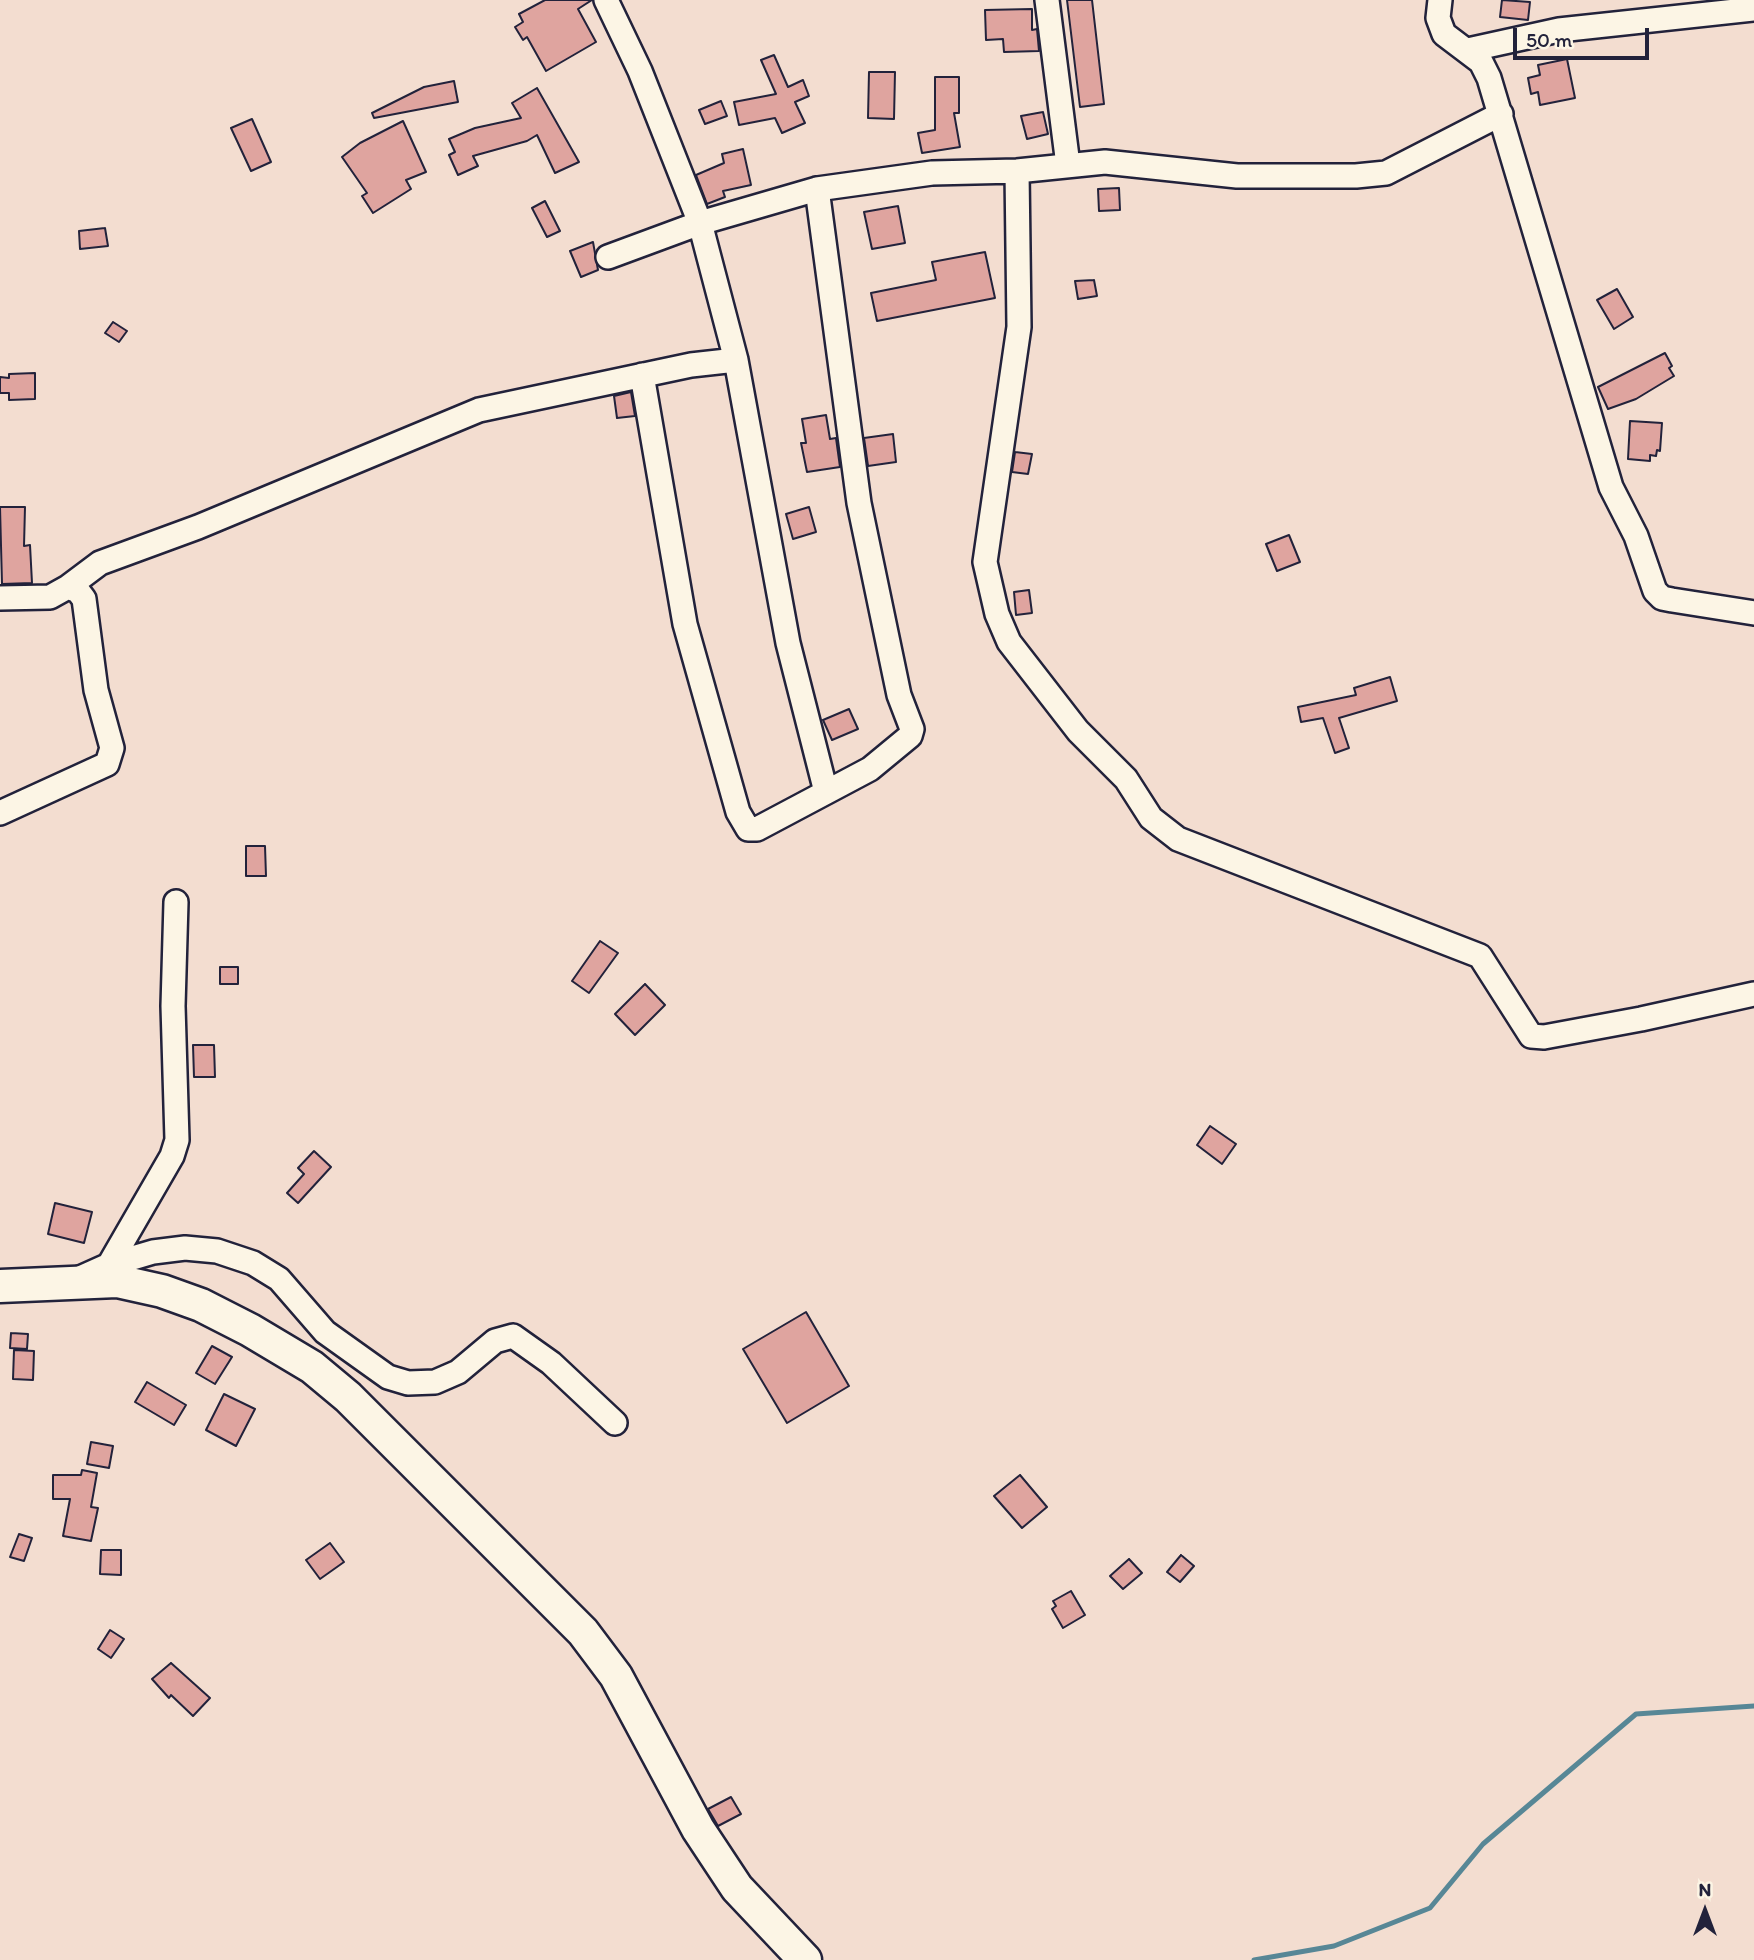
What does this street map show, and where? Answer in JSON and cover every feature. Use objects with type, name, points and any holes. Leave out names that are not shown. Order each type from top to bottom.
[{"type":"street","points":[[606,0],[640,71],[700,223],[736,360],[788,643],[826,792]]},
{"type":"street","points":[[1047,0],[1068,166]]},
{"type":"street","points":[[1440,0],[1438,18],[1444,34],[1481,62],[1501,114],[1611,487],[1636,536],[1655,591],[1661,598],[1754,613]]},
{"type":"street","points":[[1468,50],[1547,32],[1754,9]]},
{"type":"street","points":[[608,257],[700,223],[817,189],[932,173],[1017,171],[1105,162],[1237,176],[1356,176],[1386,173],[1501,114]]},
{"type":"street","points":[[1017,171],[1019,327],[985,562],[997,614],[1009,642],[1078,731],[1126,779],[1151,818],[1178,839],[1479,956],[1531,1036],[1544,1037],[1641,1019],[1754,994]]},
{"type":"street","points":[[642,375],[685,624],[742,823],[748,830],[757,830],[870,769],[910,736],[912,729],[899,695],[859,503],[817,189]]},
{"type":"street","points":[[0,598],[38,599],[68,587],[100,563],[198,527],[479,410],[642,375],[736,360]]},
{"type":"street","points":[[0,813],[107,764],[112,748],[96,690],[84,599],[78,591],[68,587]]},
{"type":"street","points":[[109,1265],[172,1156],[177,1140],[173,1006],[176,902]]},
{"type":"street","points":[[74,1281],[109,1265],[153,1252],[186,1248],[217,1251],[253,1263],[279,1279],[325,1332],[376,1370],[408,1383],[435,1382],[458,1372],[495,1340],[513,1336],[551,1363],[615,1423]]},
{"type":"street","points":[[0,1286],[117,1281],[162,1291],[201,1305],[250,1330],[312,1367],[348,1397],[583,1632],[616,1676],[698,1829],[737,1888],[805,1960]]},
{"type":"building","points":[[545,0],[592,0],[578,9],[596,42],[546,71],[527,37],[523,40],[515,27],[523,22],[519,14]]},
{"type":"building","points":[[1067,0],[1092,0],[1104,104],[1080,107]]},
{"type":"building","points":[[1502,0],[1530,2],[1528,20],[1500,17]]},
{"type":"building","points":[[1032,9],[1032,30],[1037,29],[1039,51],[1004,52],[1003,39],[986,40],[985,10]]},
{"type":"building","points":[[774,55],[788,87],[803,80],[809,96],[795,102],[805,123],[782,133],[775,118],[739,125],[734,102],[776,94],[761,60]]},
{"type":"building","points":[[1567,59],[1575,98],[1540,105],[1538,92],[1531,94],[1528,78],[1540,75],[1538,65]]},
{"type":"building","points":[[869,72],[895,72],[894,119],[868,118]]},
{"type":"building","points":[[935,77],[959,77],[959,113],[954,113],[960,147],[922,153],[918,133],[935,130]]},
{"type":"building","points":[[454,81],[458,102],[374,118],[372,113],[424,87]]},
{"type":"building","points":[[537,88],[579,162],[555,173],[537,135],[527,141],[473,156],[478,166],[458,175],[449,155],[455,152],[449,139],[475,128],[521,118],[512,103]]},
{"type":"building","points":[[721,101],[727,116],[705,124],[699,110]]},
{"type":"building","points":[[1043,112],[1048,134],[1027,139],[1021,116]]},
{"type":"building","points":[[252,119],[271,162],[251,171],[231,128]]},
{"type":"building","points":[[403,121],[426,172],[406,180],[411,189],[373,213],[362,196],[367,193],[342,157],[360,143]]},
{"type":"building","points":[[743,149],[751,185],[723,191],[725,197],[707,204],[696,175],[724,163],[722,154]]},
{"type":"building","points":[[1119,188],[1120,210],[1099,211],[1098,189]]},
{"type":"building","points":[[545,201],[560,231],[547,237],[532,208]]},
{"type":"building","points":[[898,206],[905,243],[872,249],[864,212]]},
{"type":"building","points":[[105,228],[108,246],[80,249],[79,231]]},
{"type":"building","points":[[593,242],[598,270],[581,277],[570,251]]},
{"type":"building","points":[[985,252],[995,298],[877,321],[871,293],[936,280],[932,262]]},
{"type":"building","points":[[1094,280],[1097,296],[1078,299],[1075,281]]},
{"type":"building","points":[[1617,289],[1633,317],[1614,329],[1597,300]]},
{"type":"building","points":[[113,322],[127,331],[119,342],[105,333]]},
{"type":"building","points":[[1665,353],[1674,376],[1636,399],[1608,409],[1598,387]]},
{"type":"building","points":[[35,373],[35,399],[9,400],[9,393],[0,393],[0,377]]},
{"type":"building","points":[[631,392],[635,416],[617,418],[614,396]]},
{"type":"building","points":[[826,415],[830,439],[836,438],[840,467],[807,472],[801,443],[806,443],[802,419]]},
{"type":"building","points":[[1630,421],[1662,423],[1660,451],[1657,450],[1656,456],[1650,455],[1650,461],[1628,459]]},
{"type":"building","points":[[893,434],[896,462],[868,466],[864,438]]},
{"type":"building","points":[[1015,452],[1032,454],[1028,474],[1012,472]]},
{"type":"building","points":[[0,507],[25,507],[24,546],[30,545],[32,583],[2,584]]},
{"type":"building","points":[[809,507],[816,532],[793,539],[786,514]]},
{"type":"building","points":[[1289,535],[1300,562],[1277,571],[1266,544]]},
{"type":"building","points":[[1029,590],[1032,613],[1016,615],[1014,592]]},
{"type":"building","points":[[1390,677],[1397,701],[1339,718],[1349,748],[1335,753],[1323,718],[1301,722],[1298,707],[1356,695],[1354,688]]},
{"type":"building","points":[[849,709],[858,729],[832,740],[823,720]]},
{"type":"building","points":[[246,846],[265,846],[266,876],[246,876]]},
{"type":"building","points":[[600,941],[618,953],[589,993],[572,981]]},
{"type":"building","points":[[220,967],[238,967],[238,984],[220,984]]},
{"type":"building","points":[[645,984],[665,1005],[635,1035],[615,1014]]},
{"type":"building","points":[[193,1045],[214,1045],[215,1077],[194,1077]]},
{"type":"building","points":[[1210,1126],[1236,1144],[1222,1164],[1197,1145]]},
{"type":"building","points":[[314,1151],[331,1167],[298,1203],[287,1193],[304,1174],[298,1168]]},
{"type":"building","points":[[55,1203],[92,1212],[84,1243],[48,1234]]},
{"type":"building","points":[[806,1312],[849,1386],[787,1423],[743,1349]]},
{"type":"building","points":[[11,1333],[28,1334],[27,1349],[10,1348]]},
{"type":"building","points":[[212,1346],[232,1357],[215,1384],[196,1373]]},
{"type":"building","points":[[14,1350],[34,1351],[33,1380],[13,1379]]},
{"type":"building","points":[[147,1382],[186,1405],[174,1425],[135,1402]]},
{"type":"building","points":[[224,1394],[255,1409],[236,1446],[206,1430]]},
{"type":"building","points":[[91,1442],[113,1446],[109,1468],[87,1464]]},
{"type":"building","points":[[82,1470],[97,1473],[91,1507],[98,1508],[91,1541],[63,1536],[70,1499],[53,1499],[53,1475],[81,1475]]},
{"type":"building","points":[[1020,1475],[1047,1507],[1022,1528],[994,1496]]},
{"type":"building","points":[[19,1534],[32,1538],[24,1561],[10,1557]]},
{"type":"building","points":[[330,1543],[344,1562],[320,1579],[306,1560]]},
{"type":"building","points":[[101,1550],[121,1550],[121,1575],[100,1574]]},
{"type":"building","points":[[1181,1555],[1194,1566],[1180,1582],[1167,1572]]},
{"type":"building","points":[[1129,1559],[1142,1573],[1123,1589],[1110,1576]]},
{"type":"building","points":[[1071,1591],[1085,1615],[1063,1628],[1052,1609],[1056,1606],[1053,1601]]},
{"type":"building","points":[[110,1630],[124,1639],[111,1658],[98,1649]]},
{"type":"building","points":[[171,1663],[210,1698],[193,1716],[171,1695],[169,1698],[152,1679]]},
{"type":"building","points":[[731,1797],[741,1814],[718,1826],[708,1809]]},
{"type":"waterway","points":[[1254,1960],[1334,1946],[1430,1908],[1483,1844],[1636,1714],[1754,1706]]}]
